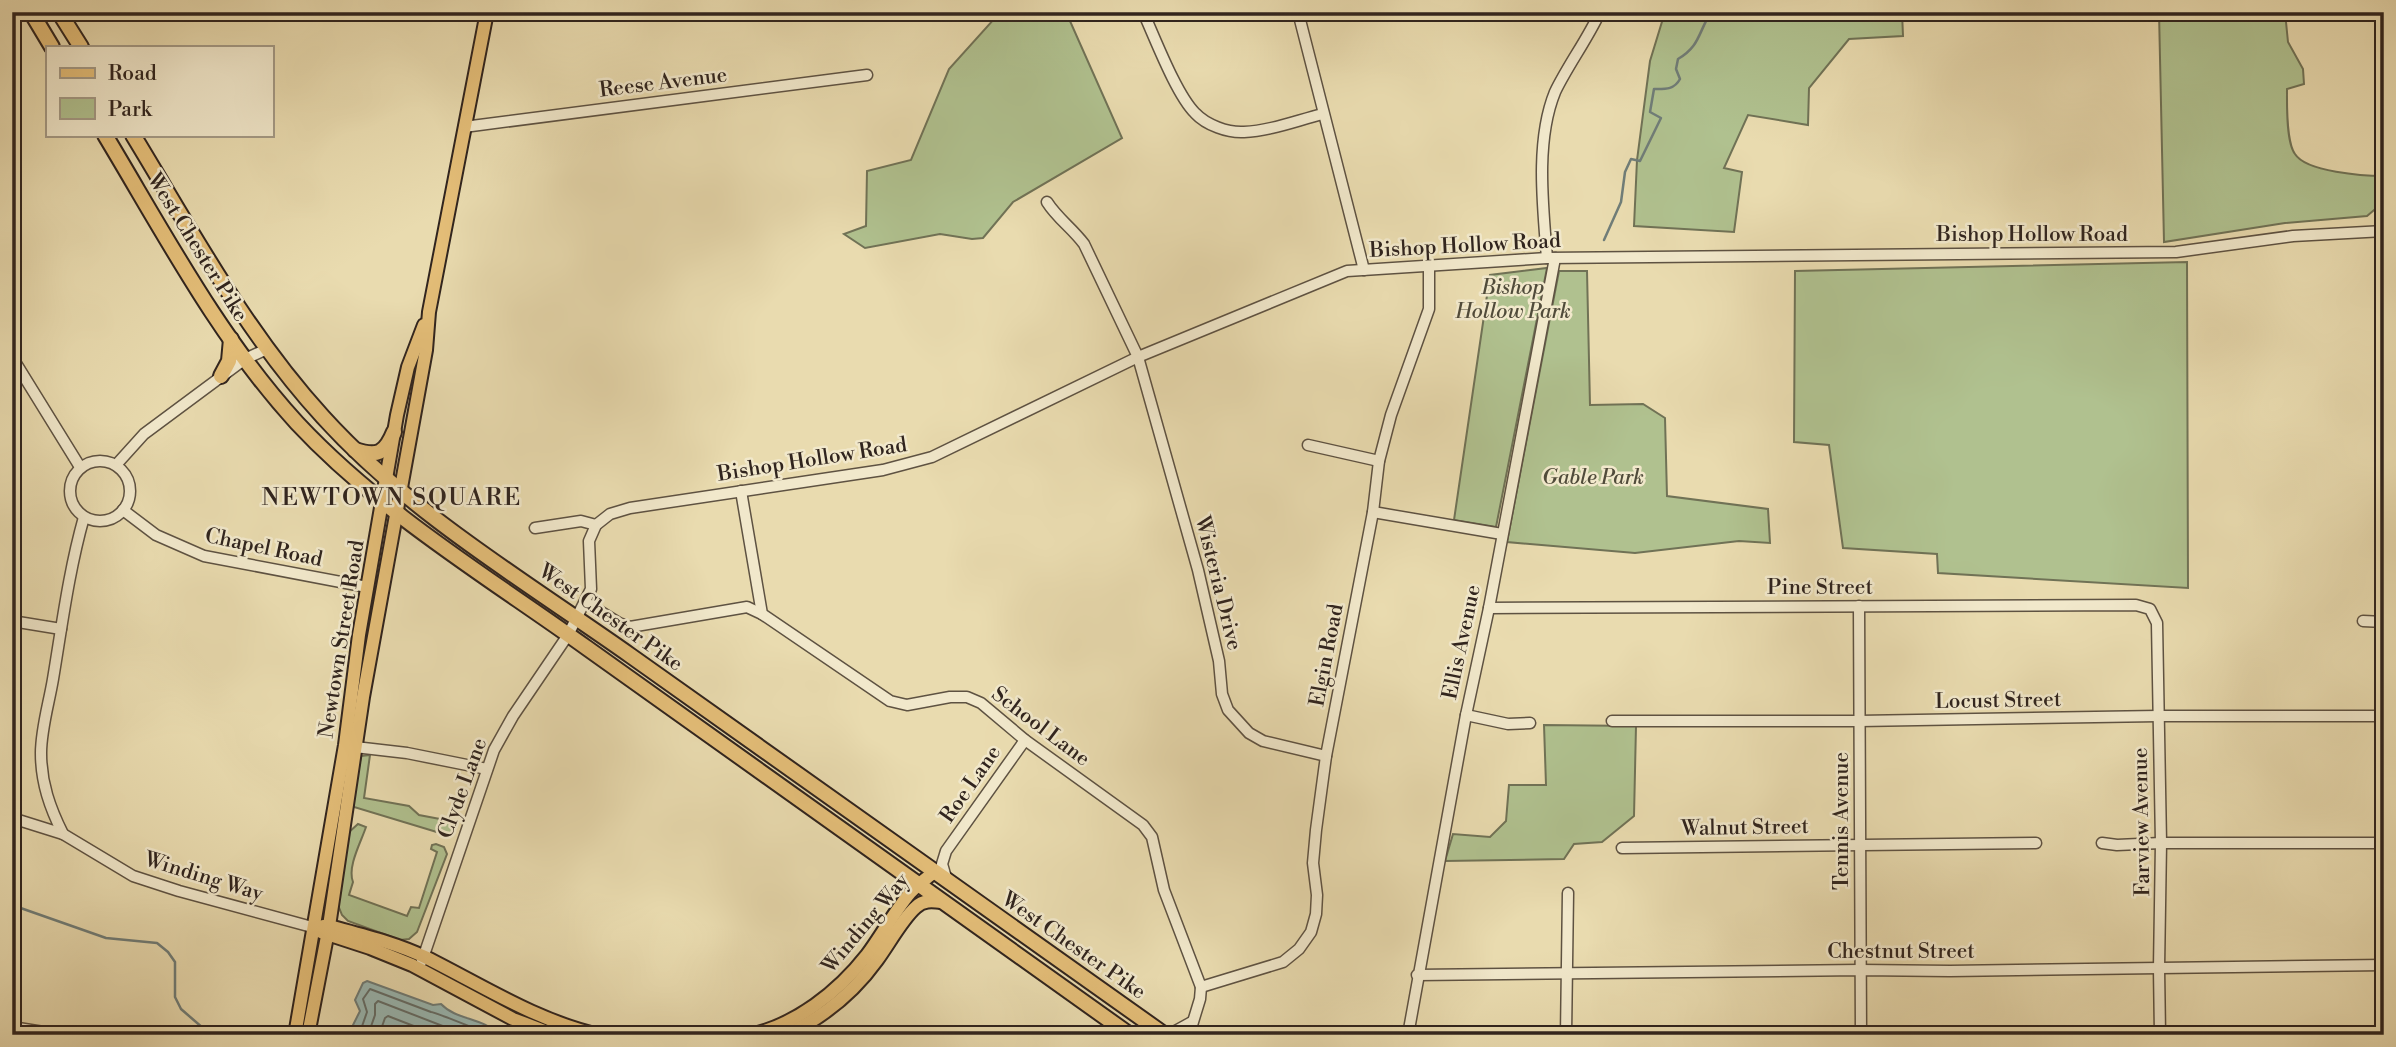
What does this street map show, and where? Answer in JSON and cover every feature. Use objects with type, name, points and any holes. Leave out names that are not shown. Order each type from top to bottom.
[{"type":"highway","points":[[31,12],[51,46]]},
{"type":"highway","points":[[59,12],[79,46]]},
{"type":"highway","name":"West Chester Pike","points":[[106,136],[245,359],[309,435],[382,501],[1128,1035]]},
{"type":"highway","name":"West Chester Pike","points":[[134,136],[220,279],[267,349],[309,401],[386,479],[449,530],[578,618],[1164,1034]]},
{"type":"highway","points":[[221,376],[231,353],[231,339]]},
{"type":"highway","points":[[355,450],[368,454],[379,453],[389,443],[394,432]]},
{"type":"main road","points":[[429,312],[487,12]]},
{"type":"main road","name":"Newtown Street Road","points":[[295,1035],[345,745],[355,657],[394,432],[408,367],[429,312]]},
{"type":"main road","name":"Newtown Street Road","points":[[307,1035],[328,930],[355,747],[426,350],[429,312]]},
{"type":"main road","name":"Winding Way","points":[[750,1035],[792,1019],[833,991],[857,967],[910,894],[934,872]]},
{"type":"main road","name":"Winding Way","points":[[786,1035],[826,1011],[854,987],[877,961],[915,907],[932,901],[942,902]]},
{"type":"main road","name":"Winding Way","points":[[312,927],[328,930],[370,948],[421,962],[580,1031],[599,1035]]},
{"type":"main road","name":"Winding Way","points":[[421,962],[513,1019],[555,1035]]},
{"type":"street","points":[[1143,12],[1185,101],[1196,114],[1209,123],[1241,132],[1258,131],[1323,114]]},
{"type":"street","points":[[1298,12],[1364,270]]},
{"type":"street","name":"Ellis Avenue","points":[[1408,1035],[1466,715],[1489,608],[1551,258],[1542,196],[1545,131],[1549,108],[1600,12]]},
{"type":"street","name":"Reese Avenue","points":[[464,127],[867,75]]},
{"type":"street","name":"Wisteria Drive","points":[[1046,202],[1056,217],[1073,230],[1084,244],[1138,357],[1198,570],[1228,710],[1249,733],[1263,741],[1326,756]]},
{"type":"street","name":"Bishop Hollow Road","points":[[535,528],[581,521],[596,525],[610,514],[630,508],[914,463],[947,450],[1138,357],[1348,271],[1551,258],[2176,252],[2293,236],[2384,231]]},
{"type":"street","name":"Elgin Road","points":[[1201,987],[1283,962],[1299,949],[1311,932],[1317,895],[1313,863],[1315,830],[1326,756],[1373,512],[1379,461],[1391,415],[1429,309],[1429,264]]},
{"type":"street","points":[[116,465],[144,433],[245,359],[267,349]]},
{"type":"street","points":[[12,357],[80,467]]},
{"type":"street","points":[[1308,445],[1379,461]]},
{"type":"street","points":[[99,460],[116,465],[126,476],[130,487],[129,499],[123,510],[106,521],[84,517],[75,508],[70,495],[72,479],[80,467],[91,461],[99,460]]},
{"type":"street","points":[[741,491],[762,614]]},
{"type":"street","name":"Chapel Road","points":[[123,510],[156,535],[204,556],[367,587]]},
{"type":"street","points":[[1373,512],[1502,534]]},
{"type":"street","points":[[63,834],[50,807],[43,781],[41,751],[77,541],[84,517]]},
{"type":"street","points":[[568,635],[591,589],[589,541],[596,525]]},
{"type":"street","points":[[585,602],[630,627],[747,607],[762,614]]},
{"type":"street","name":"Pine Street","points":[[1489,608],[2136,605],[2150,609]]},
{"type":"street","name":"Tennis Avenue","points":[[1859,606],[1861,1035]]},
{"type":"street","name":"Farview Avenue","points":[[2150,609],[2157,623],[2161,843],[2160,1035]]},
{"type":"street","name":"School Lane","points":[[762,614],[890,701],[907,705],[950,697],[967,697],[981,704],[1025,740],[1143,825],[1152,837],[1164,890],[1201,987]]},
{"type":"street","points":[[12,621],[61,629]]},
{"type":"street","points":[[2363,621],[2384,622]]},
{"type":"street","name":"Clyde Lane","points":[[421,962],[487,769],[513,716],[568,635]]},
{"type":"street","points":[[1466,715],[1508,724],[1530,723]]},
{"type":"street","name":"Locust Street","points":[[1612,721],[2384,716]]},
{"type":"street","name":"Roe Lane","points":[[947,881],[942,864],[946,851],[1025,740]]},
{"type":"street","points":[[355,747],[407,753],[487,769]]},
{"type":"street","name":"Winding Way","points":[[12,818],[63,834],[133,876],[312,927]]},
{"type":"street","name":"Walnut Street","points":[[1622,848],[2036,843]]},
{"type":"street","points":[[2102,844],[2384,843]]},
{"type":"street","name":"Roe Lane","points":[[918,860],[934,858],[946,851]]},
{"type":"street","points":[[1566,1035],[1568,893]]},
{"type":"street","name":"Chestnut Street","points":[[1417,975],[2384,965]]},
{"type":"street","points":[[1189,1035],[1201,987]]},
{"type":"street","points":[[1164,1034],[1179,1030],[1192,1022]]},
{"type":"street","points":[[12,1027],[62,1035]]},
{"type":"green space","points":[[1013,12],[1066,12],[1122,138],[1013,202],[983,238],[940,234],[865,248],[844,234],[866,226],[867,171],[911,160],[949,69],[994,19]]},
{"type":"green space","points":[[1665,12],[1902,12],[1903,36],[1849,39],[1809,88],[1808,125],[1748,115],[1724,168],[1742,172],[1734,232],[1634,226],[1637,160],[1650,61]]},
{"type":"green space","points":[[2159,12],[2285,12],[2288,42],[2303,69],[2304,84],[2287,89],[2292,148],[2301,160],[2323,169],[2384,176],[2380,205],[2367,216],[2285,223],[2164,242]]},
{"type":"green space","points":[[2187,262],[2188,588],[1938,573],[1937,554],[1843,548],[1829,445],[1794,442],[1795,271]]},
{"type":"green space","name":"Bishop Hollow Park","points":[[1547,268],[1496,527],[1454,520],[1490,275]]},
{"type":"green space","name":"Gable Park","points":[[1559,271],[1587,271],[1590,405],[1643,404],[1665,418],[1667,496],[1768,509],[1770,543],[1739,541],[1635,553],[1507,542]]},
{"type":"green space","points":[[1544,725],[1636,726],[1634,816],[1602,842],[1574,844],[1564,859],[1445,861],[1453,834],[1490,837],[1506,821],[1509,785],[1546,785]]},
{"type":"green space","points":[[370,755],[364,798],[409,806],[419,815],[456,822],[453,832],[449,835],[440,833],[354,807],[361,756]]},
{"type":"green space","points":[[358,824],[366,827],[353,862],[353,882],[349,895],[407,916],[411,907],[419,908],[437,852],[431,849],[432,845],[444,847],[447,854],[417,932],[409,939],[400,940],[348,921],[342,915],[338,905],[348,833]]},
{"type":"water","points":[[367,981],[433,1005],[441,1004],[485,1025],[498,1035],[352,1035],[353,1025],[360,1011],[355,1000],[363,983]]},
{"type":"waterway","points":[[1604,240],[1621,202],[1625,172],[1631,159],[1640,161],[1661,118],[1650,112],[1654,89],[1669,88],[1678,83],[1678,59],[1695,44],[1711,12]]},
{"type":"waterway","points":[[12,905],[106,938],[157,943],[175,962],[175,997],[181,1009],[211,1035]]},
{"type":"district","name":"NEWTOWN SQUARE","points":[[392,497]]}]
